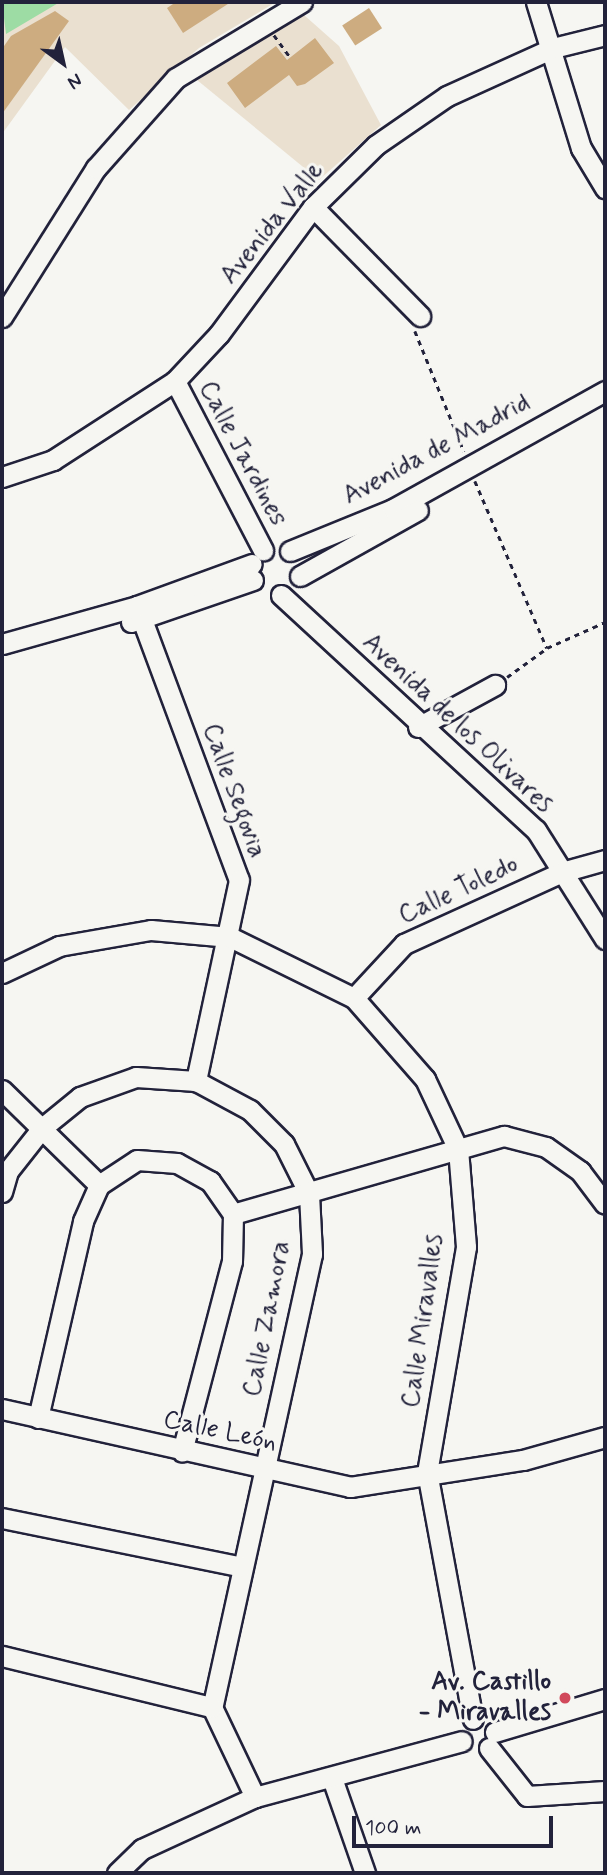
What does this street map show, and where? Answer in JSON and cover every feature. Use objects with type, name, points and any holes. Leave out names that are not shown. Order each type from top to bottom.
[{"type":"street","points":[[2,317],[96,168],[176,78],[302,2]]},
{"type":"street","points":[[536,2],[553,48],[581,148],[605,188]]},
{"type":"street","name":"Avenida Valle","points":[[2,477],[53,460],[175,381],[219,334],[313,207],[376,145],[447,96],[553,48],[605,36]]},
{"type":"street","points":[[313,207],[414,310]]},
{"type":"street","name":"Calle Jardines","points":[[175,381],[256,565]]},
{"type":"street","name":"Avenida de Madrid","points":[[281,595],[300,576],[605,390]]},
{"type":"street","name":"Avenida de Madrid","points":[[290,551],[393,509],[605,406]]},
{"type":"street","points":[[2,656],[139,612],[290,551],[300,576]]},
{"type":"street","name":"Avenida de los Olivares","points":[[256,565],[260,590],[281,595],[418,727],[537,830],[605,939]]},
{"type":"street","points":[[2,644],[139,612]]},
{"type":"street","name":"Calle Segovia","points":[[139,612],[239,880],[230,937],[196,1080]]},
{"type":"street","points":[[418,727],[495,685]]},
{"type":"street","name":"Calle Toledo","points":[[354,998],[404,944],[562,872],[605,860]]},
{"type":"street","name":"Calle Miravalles","points":[[2,973],[59,946],[151,930],[230,937],[354,998],[425,1079],[458,1149],[466,1247],[427,1472],[474,1720]]},
{"type":"street","name":"Calle Zamora","points":[[2,1192],[8,1171],[42,1128],[80,1097],[136,1077],[196,1080],[250,1110],[284,1144],[309,1194],[312,1254],[212,1707]]},
{"type":"street","points":[[2,1090],[99,1185]]},
{"type":"street","points":[[233,1214],[504,1136],[546,1147],[580,1171],[605,1204]]},
{"type":"street","points":[[38,1418],[83,1221],[99,1185],[137,1160],[177,1163],[209,1181],[233,1214],[232,1261],[182,1452]]},
{"type":"street","name":"Calle León","points":[[2,1409],[182,1452],[350,1487],[427,1472],[523,1460],[605,1437]]},
{"type":"street","points":[[2,1518],[242,1567]]},
{"type":"street","points":[[2,1656],[212,1707],[255,1797]]},
{"type":"street","points":[[605,1699],[492,1740],[474,1752],[462,1741],[462,1730],[474,1720],[484,1720],[492,1740],[527,1796],[605,1791]]},
{"type":"street","points":[[117,1873],[142,1849],[255,1797],[462,1741]]},
{"type":"street","points":[[332,1778],[365,1873]]},
{"type":"path","points":[[268,27],[290,57]]},
{"type":"path","points":[[414,310],[472,472],[547,648]]},
{"type":"path","points":[[495,685],[547,648],[605,622]]},
{"type":"shaded area","points":[[2,2],[276,2],[199,48],[129,110],[65,47],[2,134]]},
{"type":"shaded area","points":[[304,15],[339,46],[381,125],[319,180],[197,80]]},
{"type":"green space","points":[[2,2],[60,2],[6,34]]},
{"type":"building","points":[[176,2],[231,2],[183,33],[167,8]]},
{"type":"building","points":[[369,8],[382,28],[355,46],[342,25]]},
{"type":"building","points":[[55,11],[69,21],[2,114],[2,49],[11,36]]},
{"type":"building","points":[[315,38],[334,63],[305,84],[297,86],[289,75],[245,108],[227,83],[276,46],[287,60]]},
{"type":"place","name":"Av. Castillo - Miravalles","points":[[565,1698]]}]
